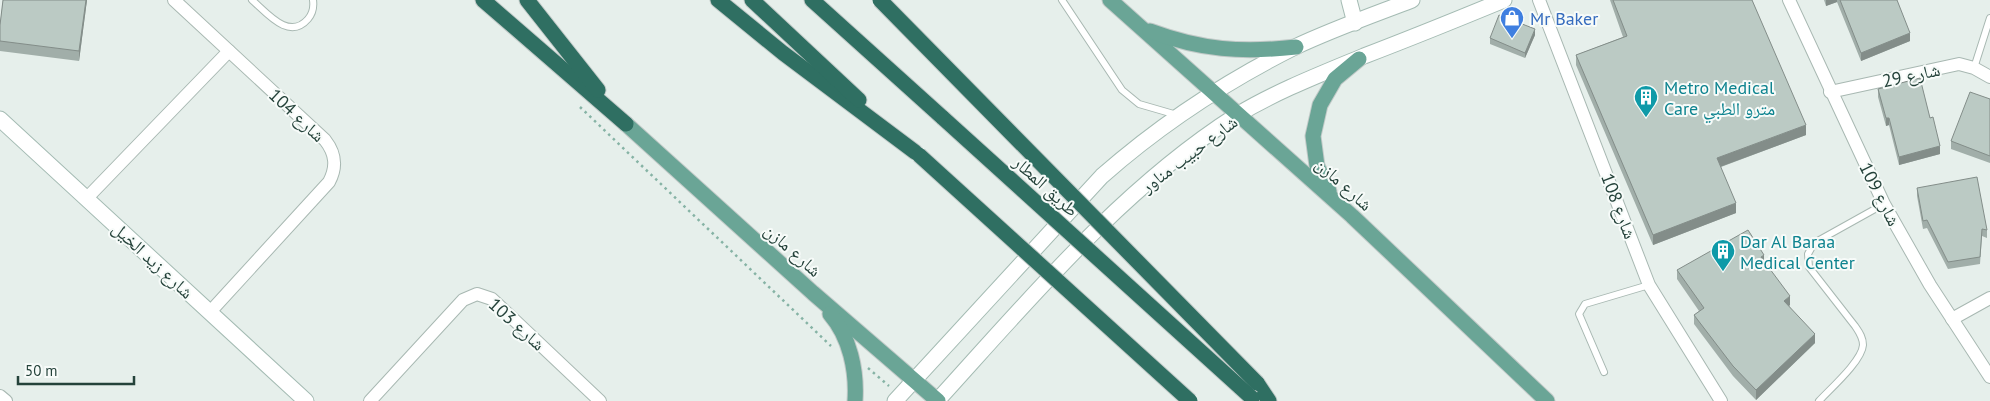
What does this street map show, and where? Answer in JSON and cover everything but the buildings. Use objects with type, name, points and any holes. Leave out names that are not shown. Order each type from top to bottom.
[{"type":"highway","points":[[483,0],[626,124]]},
{"type":"highway","points":[[527,0],[557,41],[626,124]]},
{"type":"highway","points":[[718,0],[783,53],[917,153]]},
{"type":"highway","points":[[752,0],[1190,401]]},
{"type":"highway","name":"طريق المطار","points":[[812,0],[1253,400]]},
{"type":"highway","points":[[880,0],[1257,383],[1269,401]]},
{"type":"main road","name":"شارع مازن","points":[[1110,0],[1352,216],[1548,401]]},
{"type":"main road","points":[[1141,28],[1178,42],[1217,50],[1256,51],[1296,47]]},
{"type":"main road","points":[[1352,216],[1330,194],[1317,166],[1313,136],[1320,105],[1336,79],[1359,58]]},
{"type":"main road","name":"شارع مازن","points":[[626,124],[813,293],[937,401]]},
{"type":"main road","points":[[813,293],[836,321],[851,354],[856,385],[855,401]]},
{"type":"street","name":"شارع 104","points":[[174,0],[325,140],[333,153],[334,168],[329,182],[210,312]]},
{"type":"street","points":[[1349,0],[1355,22]]},
{"type":"street","name":"شارع حبيب مناور","points":[[892,394],[914,379],[1102,176],[1138,145],[1214,91],[1296,47],[1355,22],[1387,4],[1412,0]]},
{"type":"street","name":"شارع حبيب مناور","points":[[937,401],[1052,276],[1121,207],[1202,139],[1239,114],[1308,79],[1504,0]]},
{"type":"street","name":"شارع 108","points":[[1539,0],[1649,285],[1721,401]]},
{"type":"street","name":"شارع 109","points":[[1789,0],[1830,92],[1884,204],[1930,285],[1990,377]]},
{"type":"street","points":[[86,199],[229,51]]},
{"type":"street","name":"شارع 29","points":[[1830,92],[1959,64],[1974,68],[1990,77]]},
{"type":"street","name":"شارع زيد الخيل","points":[[0,119],[306,401]]},
{"type":"street","name":"شارع 103","points":[[370,401],[463,300],[477,294],[492,299],[600,401]]},
{"type":"street","points":[[1952,318],[1990,298]]},
{"type":"lane","points":[[252,0],[276,22],[286,27],[296,27],[305,23],[312,15],[313,0]]},
{"type":"lane","points":[[1062,0],[1122,90],[1139,104],[1178,115]]},
{"type":"lane","points":[[1974,68],[1990,18]]},
{"type":"lane","points":[[1819,401],[1855,361],[1861,353],[1863,344],[1861,334],[1809,267],[1807,261],[1810,248],[1819,240],[1884,204]]},
{"type":"lane","points":[[1604,372],[1579,314],[1580,309],[1585,304],[1649,285]]},
{"type":"path","points":[[580,106],[836,350]]},
{"type":"path","points":[[861,362],[892,394]]},
{"type":"place","name":"Mr Baker","points":[[1512,39]]},
{"type":"place","name":"Metro Medical Care مترو الطبي","points":[[1646,118]]},
{"type":"place","name":"Dar Al Baraa Medical Center","points":[[1723,272]]}]
